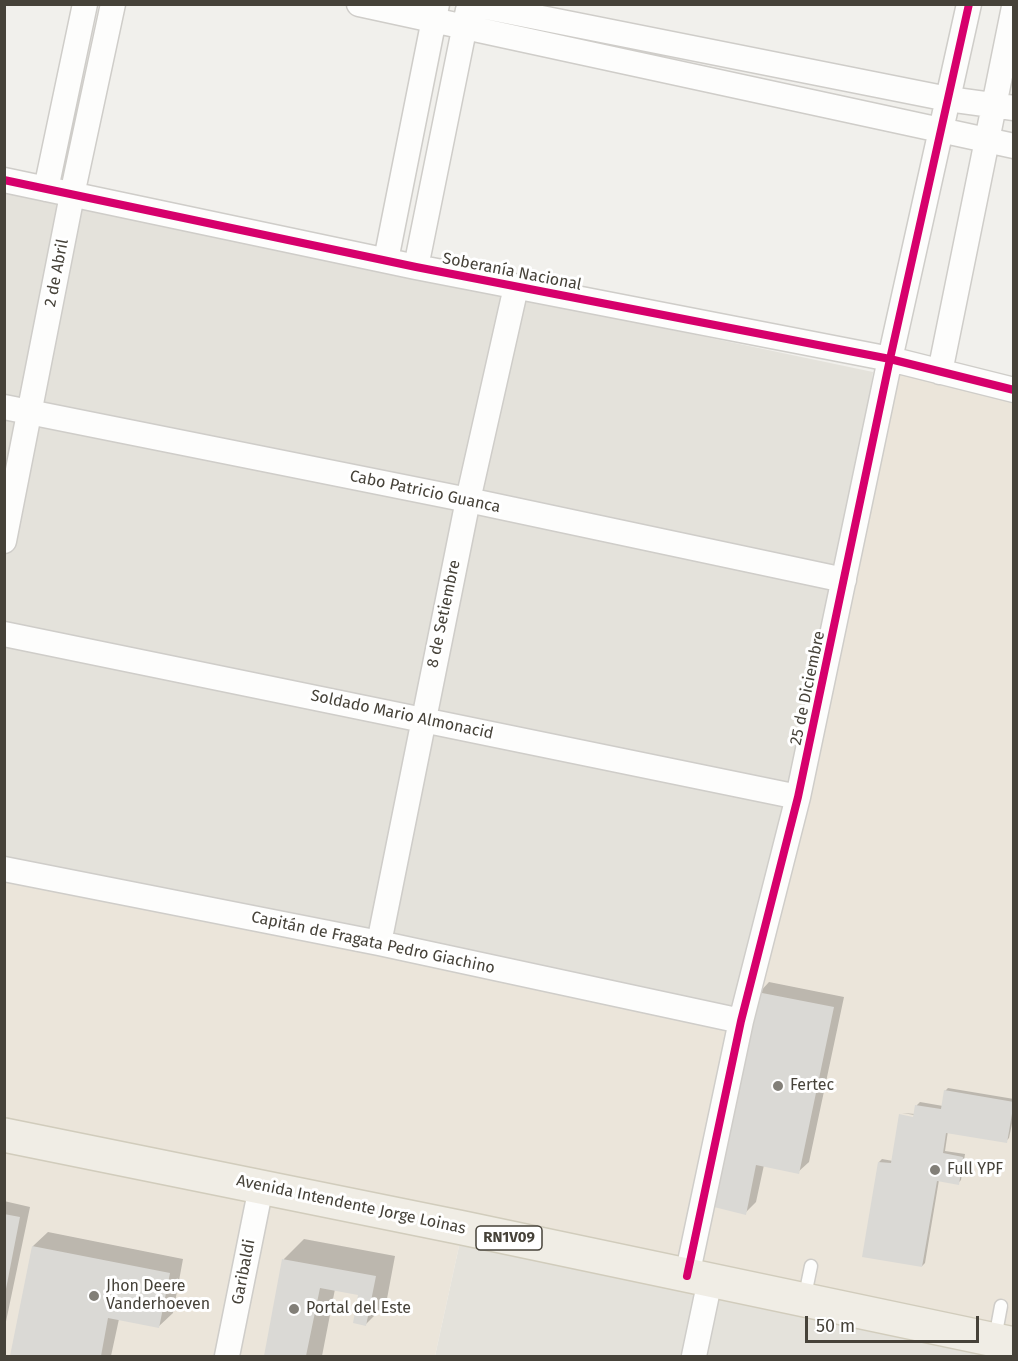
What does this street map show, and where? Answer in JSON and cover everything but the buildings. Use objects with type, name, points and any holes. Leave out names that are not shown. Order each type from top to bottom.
[{"type":"main road","name":"Avenida Intendente Jorge Loinas","points":[[4,1135],[1004,1341]]},
{"type":"street","points":[[46,189],[85,4]]},
{"type":"street","name":"2 de Abril","points":[[4,542],[72,195],[113,4]]},
{"type":"street","points":[[359,4],[436,12],[468,12],[948,99],[1004,106]]},
{"type":"street","name":"25 de Diciembre","points":[[694,1356],[699,1278],[741,1021],[798,797],[890,359],[969,4]]},
{"type":"street","points":[[940,372],[987,140],[1004,106],[1014,7]]},
{"type":"street","points":[[386,260],[436,12]]},
{"type":"street","points":[[468,12],[1014,146]]},
{"type":"street","points":[[416,267],[468,12]]},
{"type":"street","name":"Soberanía Nacional","points":[[4,180],[416,267],[890,359],[1014,390]]},
{"type":"street","name":"8 de Setiembre","points":[[379,943],[468,500],[516,287]]},
{"type":"street","name":"Cabo Patricio Guanca","points":[[4,407],[468,500],[844,580]]},
{"type":"street","name":"Soldado Mario Almonacid","points":[[4,634],[798,797]]},
{"type":"street","name":"Capitán de Fragata Pedro Giachino","points":[[4,869],[379,943],[741,1021]]},
{"type":"street","name":"Garibaldi","points":[[227,1356],[261,1187]]},
{"type":"lane","points":[[803,1301],[811,1266]]},
{"type":"lane","points":[[1001,1306],[1004,1341]]},
{"type":"shaded area","points":[[5,190],[873,372],[844,580],[741,1021],[5,869]]},
{"type":"shaded area","points":[[890,359],[1013,390],[1013,1344],[463,1228],[435,1356],[5,1356],[4,869],[741,1021]]},
{"type":"shaded area","points":[[463,1228],[1013,1356],[435,1356]]},
{"type":"cycle path","points":[[687,1276],[741,1021],[798,797],[890,359],[969,4]]},
{"type":"cycle path","points":[[4,180],[416,267],[890,359],[1014,390]]},
{"type":"place","name":"Fertec","points":[[778,1086]]},
{"type":"place","name":"Full YPF","points":[[935,1170]]},
{"type":"place","name":"Jhon Deere Vanderhoeven","points":[[94,1296]]},
{"type":"place","name":"Portal del Este","points":[[294,1309]]}]
